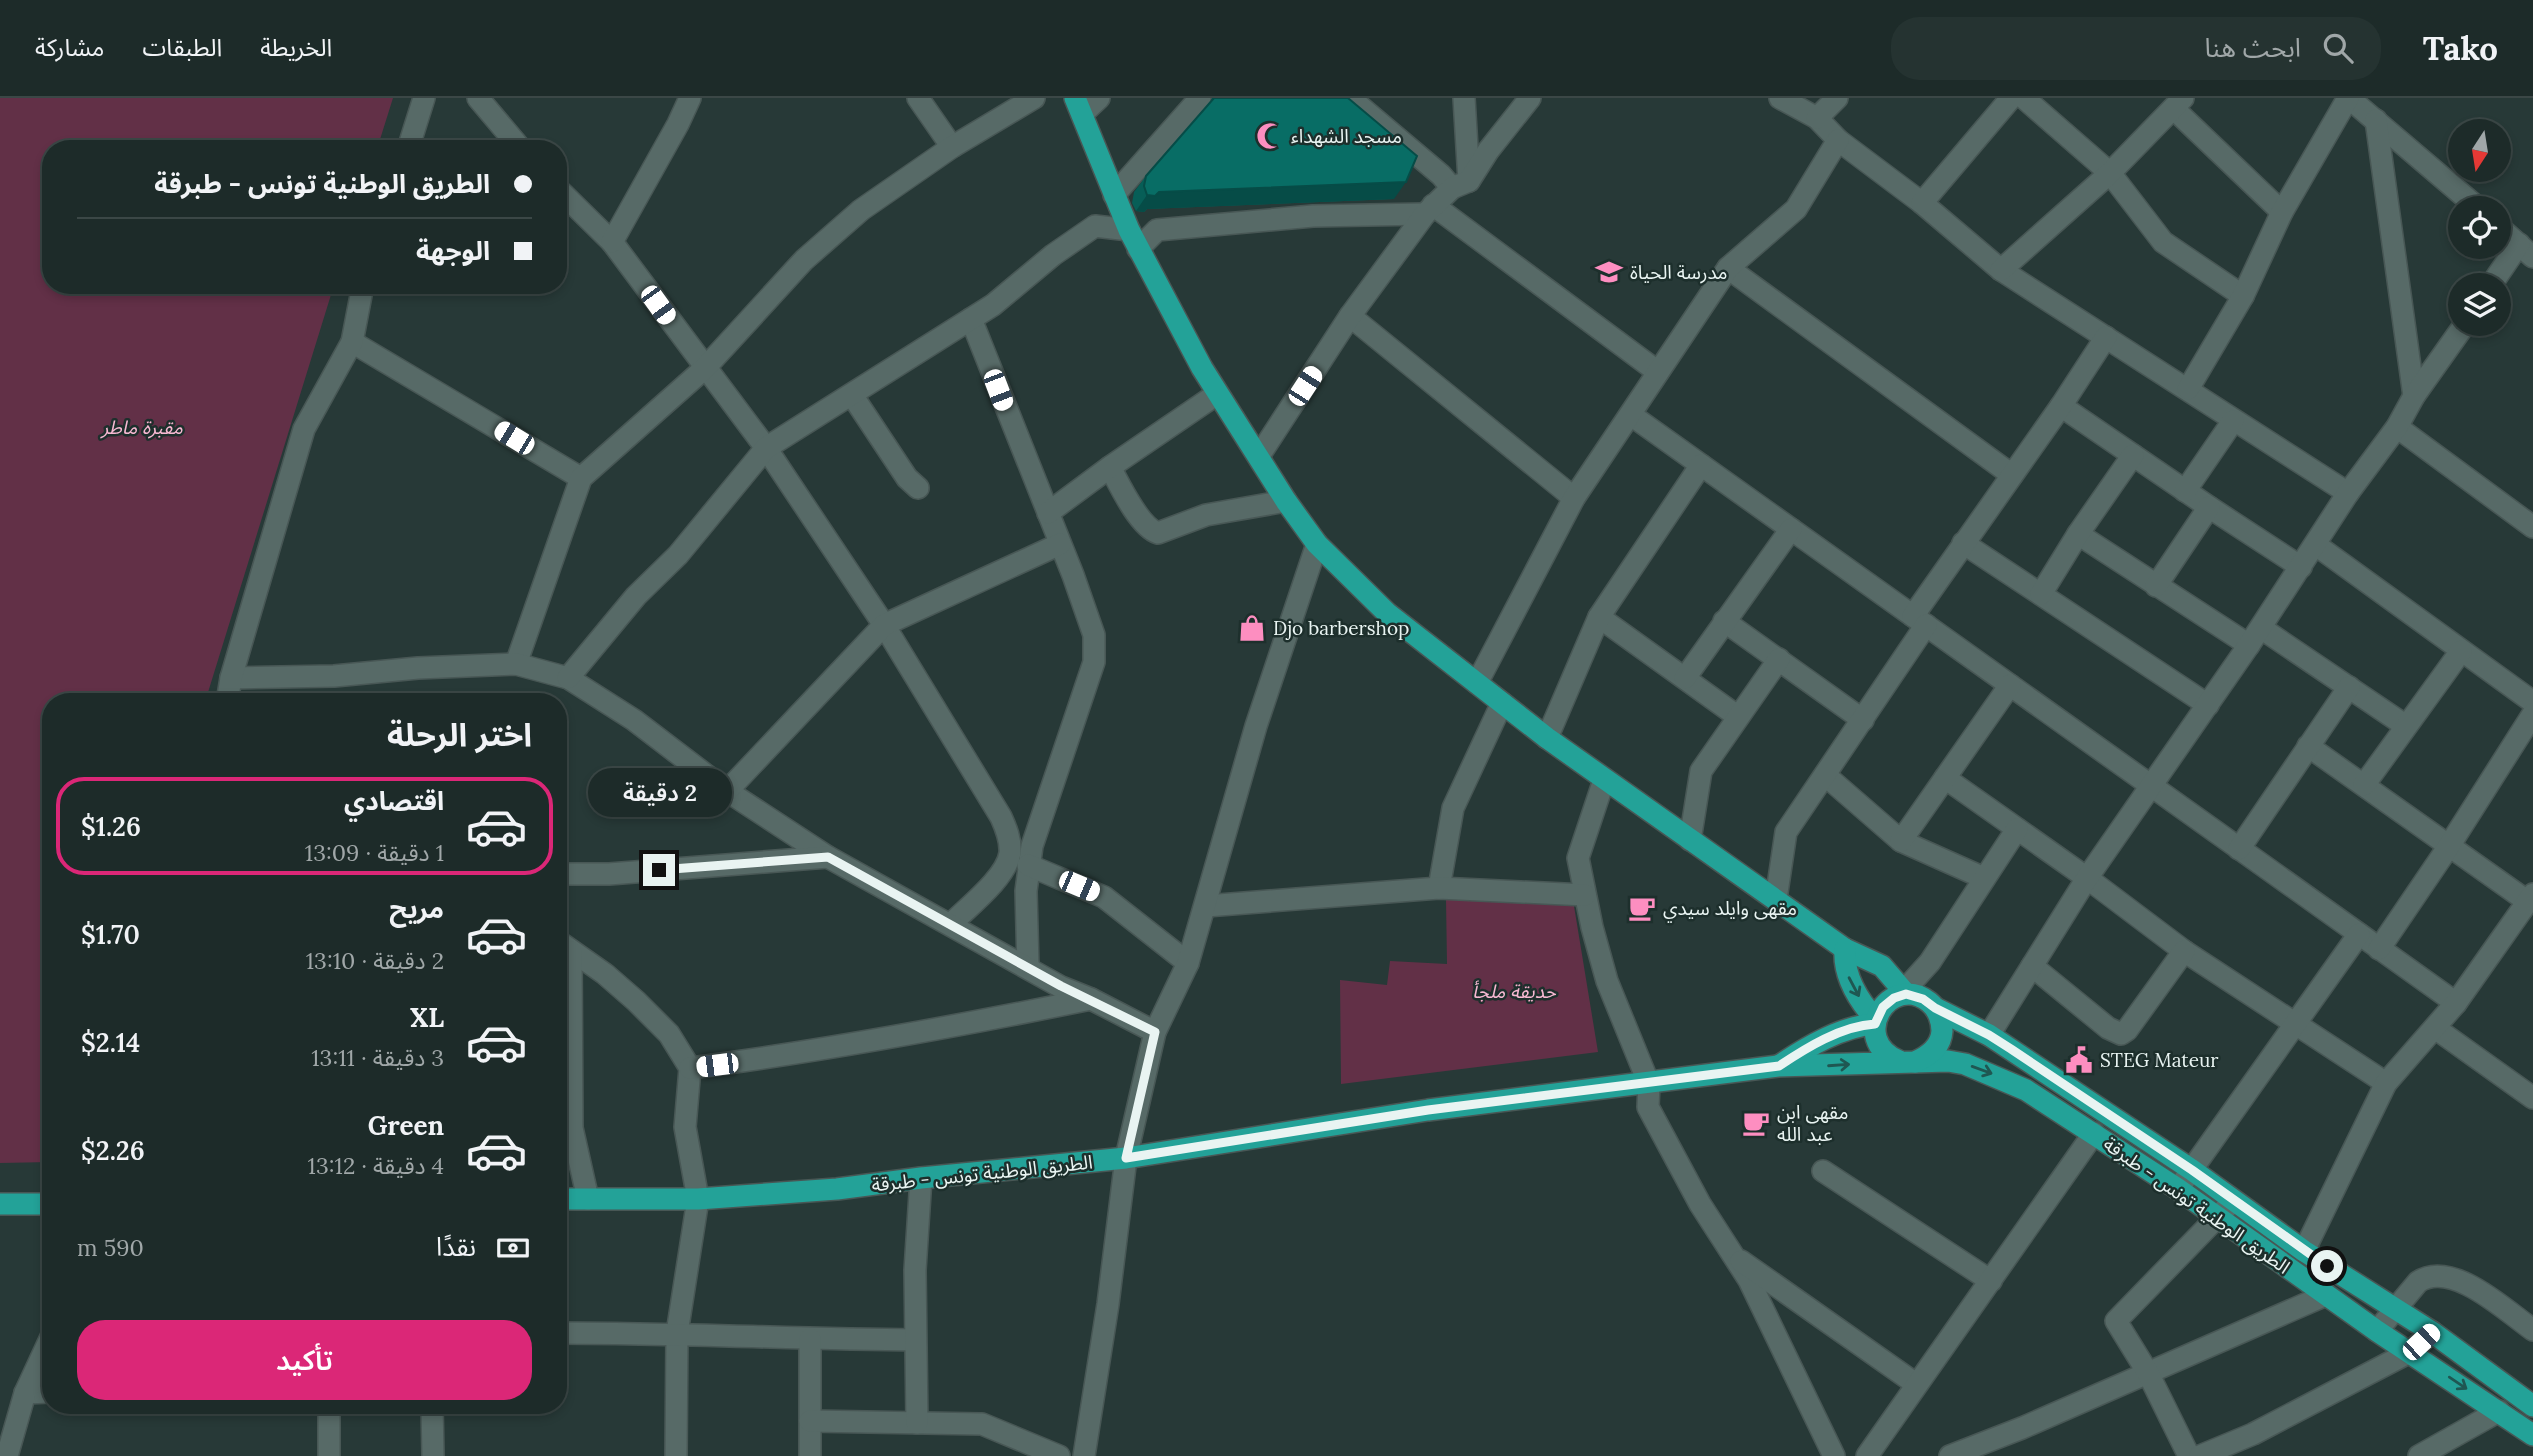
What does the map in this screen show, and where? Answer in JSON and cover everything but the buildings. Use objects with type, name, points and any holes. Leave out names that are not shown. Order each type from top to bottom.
[{"type":"main road","points":[[1079,106],[1134,239],[1217,394],[1317,544],[1387,613],[1547,738],[1845,949],[1882,967],[1904,991],[1923,999],[1935,1008],[1941,1020],[1942,1034],[1937,1046],[1928,1056],[1907,1061],[1883,1051],[1877,1043],[1875,1022],[1878,1013],[1888,1001],[1904,991]]},
{"type":"main road","points":[[1845,949],[1847,974],[1875,1022]]},
{"type":"main road","name":"الطريق الوطنية تونس - طبرقة","points":[[1935,1008],[1989,1035],[2192,1170],[2304,1251],[2432,1332],[2533,1406]]},
{"type":"main road","name":"الطريق الوطنية تونس - طبرقة","points":[[1779,1066],[1843,1032],[1875,1022]]},
{"type":"main road","name":"الطريق الوطنية تونس - طبرقة","points":[[567,1199],[698,1199],[837,1189],[1126,1158],[1428,1110],[1779,1066],[1907,1061],[1956,1062],[1994,1074],[2026,1090],[2094,1133],[2178,1189],[2377,1331],[2533,1434]]},
{"type":"main road","points":[[0,1204],[42,1204]]},
{"type":"street","points":[[411,140],[424,98]]},
{"type":"street","points":[[478,98],[513,140]]},
{"type":"street","points":[[612,242],[690,98]]},
{"type":"street","points":[[918,98],[953,147]]},
{"type":"street","points":[[516,664],[581,478],[705,368],[804,260],[861,211],[953,147],[1034,98]]},
{"type":"street","points":[[1079,106],[1099,98]]},
{"type":"street","points":[[1114,195],[1200,98]]},
{"type":"street","points":[[1350,98],[1441,175],[1460,184]]},
{"type":"street","points":[[1460,184],[1464,98]]},
{"type":"street","points":[[1259,456],[1350,316],[1429,209],[1460,184],[1530,98]]},
{"type":"street","points":[[1780,98],[1817,118],[1838,140],[1922,203],[2001,270],[2348,493]]},
{"type":"street","points":[[1817,118],[1837,98]]},
{"type":"street","points":[[1922,203],[2011,98]]},
{"type":"street","points":[[2024,98],[2110,173],[2163,242],[2243,296]]},
{"type":"street","points":[[2188,389],[2243,296],[2282,212],[2349,98],[2464,196]]},
{"type":"street","points":[[2001,270],[2110,173],[2178,103],[2282,212]]},
{"type":"street","points":[[2376,120],[2414,397]]},
{"type":"street","points":[[1477,683],[1574,498],[1728,268],[1796,209],[1838,140]]},
{"type":"street","points":[[567,198],[612,242],[766,448],[884,625],[1001,817],[1010,842],[1004,870],[951,924]]},
{"type":"street","points":[[568,678],[636,596],[686,546],[766,448],[993,305],[1053,255],[1095,226],[1134,239],[1157,230],[1429,209],[1658,372]]},
{"type":"street","points":[[2503,273],[2526,251],[2511,238]]},
{"type":"street","points":[[1728,268],[2012,475]]},
{"type":"street","points":[[228,693],[304,429],[352,342],[361,294]]},
{"type":"street","points":[[1350,316],[1574,498]]},
{"type":"street","points":[[971,319],[1094,635],[1096,655],[1030,856],[1025,917],[1027,967]]},
{"type":"street","points":[[1989,1035],[2087,878],[2255,637],[2348,493],[2397,427],[2414,397],[2457,336]]},
{"type":"street","points":[[1776,899],[1786,832],[1863,720],[1962,543],[2061,406],[2106,337]]},
{"type":"street","points":[[352,342],[581,478]]},
{"type":"street","points":[[1048,513],[1217,394]]},
{"type":"street","points":[[852,395],[907,478],[918,488]]},
{"type":"street","points":[[2061,406],[2301,566]]},
{"type":"street","points":[[1631,415],[2456,1003]]},
{"type":"street","points":[[2185,491],[2233,421]]},
{"type":"street","points":[[2397,427],[2533,527]]},
{"type":"street","points":[[2041,594],[2078,534],[2133,455]]},
{"type":"street","points":[[1547,738],[1599,617],[1701,465]]},
{"type":"street","points":[[1110,467],[1128,500],[1150,529],[1158,533],[1206,515],[1286,501]]},
{"type":"street","points":[[2156,586],[2209,507]]},
{"type":"street","points":[[1685,678],[1791,529]]},
{"type":"street","points":[[2078,534],[2156,586],[2349,687],[2406,726]]},
{"type":"street","points":[[1962,543],[2208,705]]},
{"type":"street","points":[[727,791],[884,625],[1060,544]]},
{"type":"street","points":[[1084,1456],[1108,1304],[1126,1158],[1155,1032],[1188,963],[1256,726],[1317,544]]},
{"type":"street","points":[[2316,545],[2533,702]]},
{"type":"street","points":[[1599,617],[1737,716]]},
{"type":"street","points":[[1724,621],[1863,720]]},
{"type":"street","points":[[2364,785],[2461,651]]},
{"type":"street","points":[[1690,840],[1701,771],[1779,659]]},
{"type":"street","points":[[231,678],[334,676],[418,668],[516,664],[568,678],[634,720],[727,791],[828,857],[1061,986],[1155,1032]]},
{"type":"street","points":[[1900,841],[2010,685]]},
{"type":"street","points":[[2239,849],[2349,687]]},
{"type":"street","points":[[1438,888],[1453,808],[1502,703]]},
{"type":"street","points":[[2379,949],[2533,714]]},
{"type":"street","points":[[2304,1251],[2386,1083],[2456,1003],[2530,897],[2449,846],[2308,746]]},
{"type":"street","points":[[1825,775],[1900,841],[1984,878]]},
{"type":"street","points":[[1945,778],[2087,878],[2184,951],[2386,1083]]},
{"type":"street","points":[[1604,780],[1578,858],[1607,981],[1649,1084],[1648,1107],[1700,1204],[1749,1280],[1834,1456]]},
{"type":"street","points":[[1904,991],[1930,962],[2017,829]]},
{"type":"street","points":[[1010,842],[1104,897],[1188,963]]},
{"type":"street","points":[[567,874],[608,874],[828,857]]},
{"type":"street","points":[[1206,906],[1438,888],[1585,895]]},
{"type":"street","points":[[2178,1189],[2359,934]]},
{"type":"street","points":[[567,948],[605,974],[636,1001],[669,1034],[690,1068],[685,1126],[698,1199],[677,1333],[676,1456]]},
{"type":"street","points":[[2032,967],[2108,1028],[2121,1034],[2127,1030],[2184,951]]},
{"type":"street","points":[[690,1068],[772,1058],[984,1021],[1091,999]]},
{"type":"street","points":[[2435,1028],[2533,1098]]},
{"type":"street","points":[[567,1094],[588,1199]]},
{"type":"street","points":[[1867,1456],[2094,1133]]},
{"type":"street","points":[[1823,1171],[1991,1280]]},
{"type":"street","points":[[917,1423],[915,1270],[921,1178]]},
{"type":"street","points":[[2189,1456],[2148,1373],[2116,1321],[2234,1199]]},
{"type":"street","points":[[1734,1256],[1916,1384]]},
{"type":"street","points":[[2377,1331],[2418,1282],[2425,1278],[2444,1276],[2476,1289],[2533,1330]]},
{"type":"street","points":[[1950,1456],[2022,1428],[2326,1295]]},
{"type":"street","points":[[2200,1456],[2253,1434],[2410,1352],[2432,1332]]},
{"type":"street","points":[[567,1333],[677,1333],[915,1340]]},
{"type":"street","points":[[810,1339],[810,1456]]},
{"type":"street","points":[[7,1456],[25,1392],[42,1356]]},
{"type":"street","points":[[25,1392],[42,1392]]},
{"type":"street","points":[[2419,1456],[2499,1411]]},
{"type":"street","points":[[329,1414],[329,1456]]},
{"type":"street","points":[[432,1414],[433,1456]]},
{"type":"street","points":[[810,1421],[982,1424],[1059,1456]]},
{"type":"green space","name":"مقبرة ماطر","points":[[0,98],[393,98],[380,140],[42,140],[42,294],[331,294],[208,693],[42,693],[42,1162],[0,1163]]},
{"type":"green space","name":"حديقة ملجأ","points":[[1446,899],[1574,906],[1598,1052],[1341,1084],[1340,980],[1387,985],[1390,961],[1447,964]]},
{"type":"place","name":"مسجد الشهداء","points":[[1270,136]]},
{"type":"place","name":"مدرسة الحياة","points":[[1609,272]]},
{"type":"place","name":"Djo barbershop","points":[[1252,628]]},
{"type":"place","name":"مقهى وايلد سيدي","points":[[1642,908]]},
{"type":"place","name":"STEG Mateur","points":[[2079,1060]]},
{"type":"place","name":"مقهى ابن عبد الله","points":[[1756,1123]]},
{"type":"route","points":[[659,870],[828,857],[1061,986],[1155,1032],[1126,1158],[1428,1110],[1779,1066],[1843,1032],[1857,1026],[1875,1024],[1878,1013],[1888,1001],[1906,994],[1923,999],[1935,1008],[1989,1035],[2192,1170],[2327,1266]]}]
